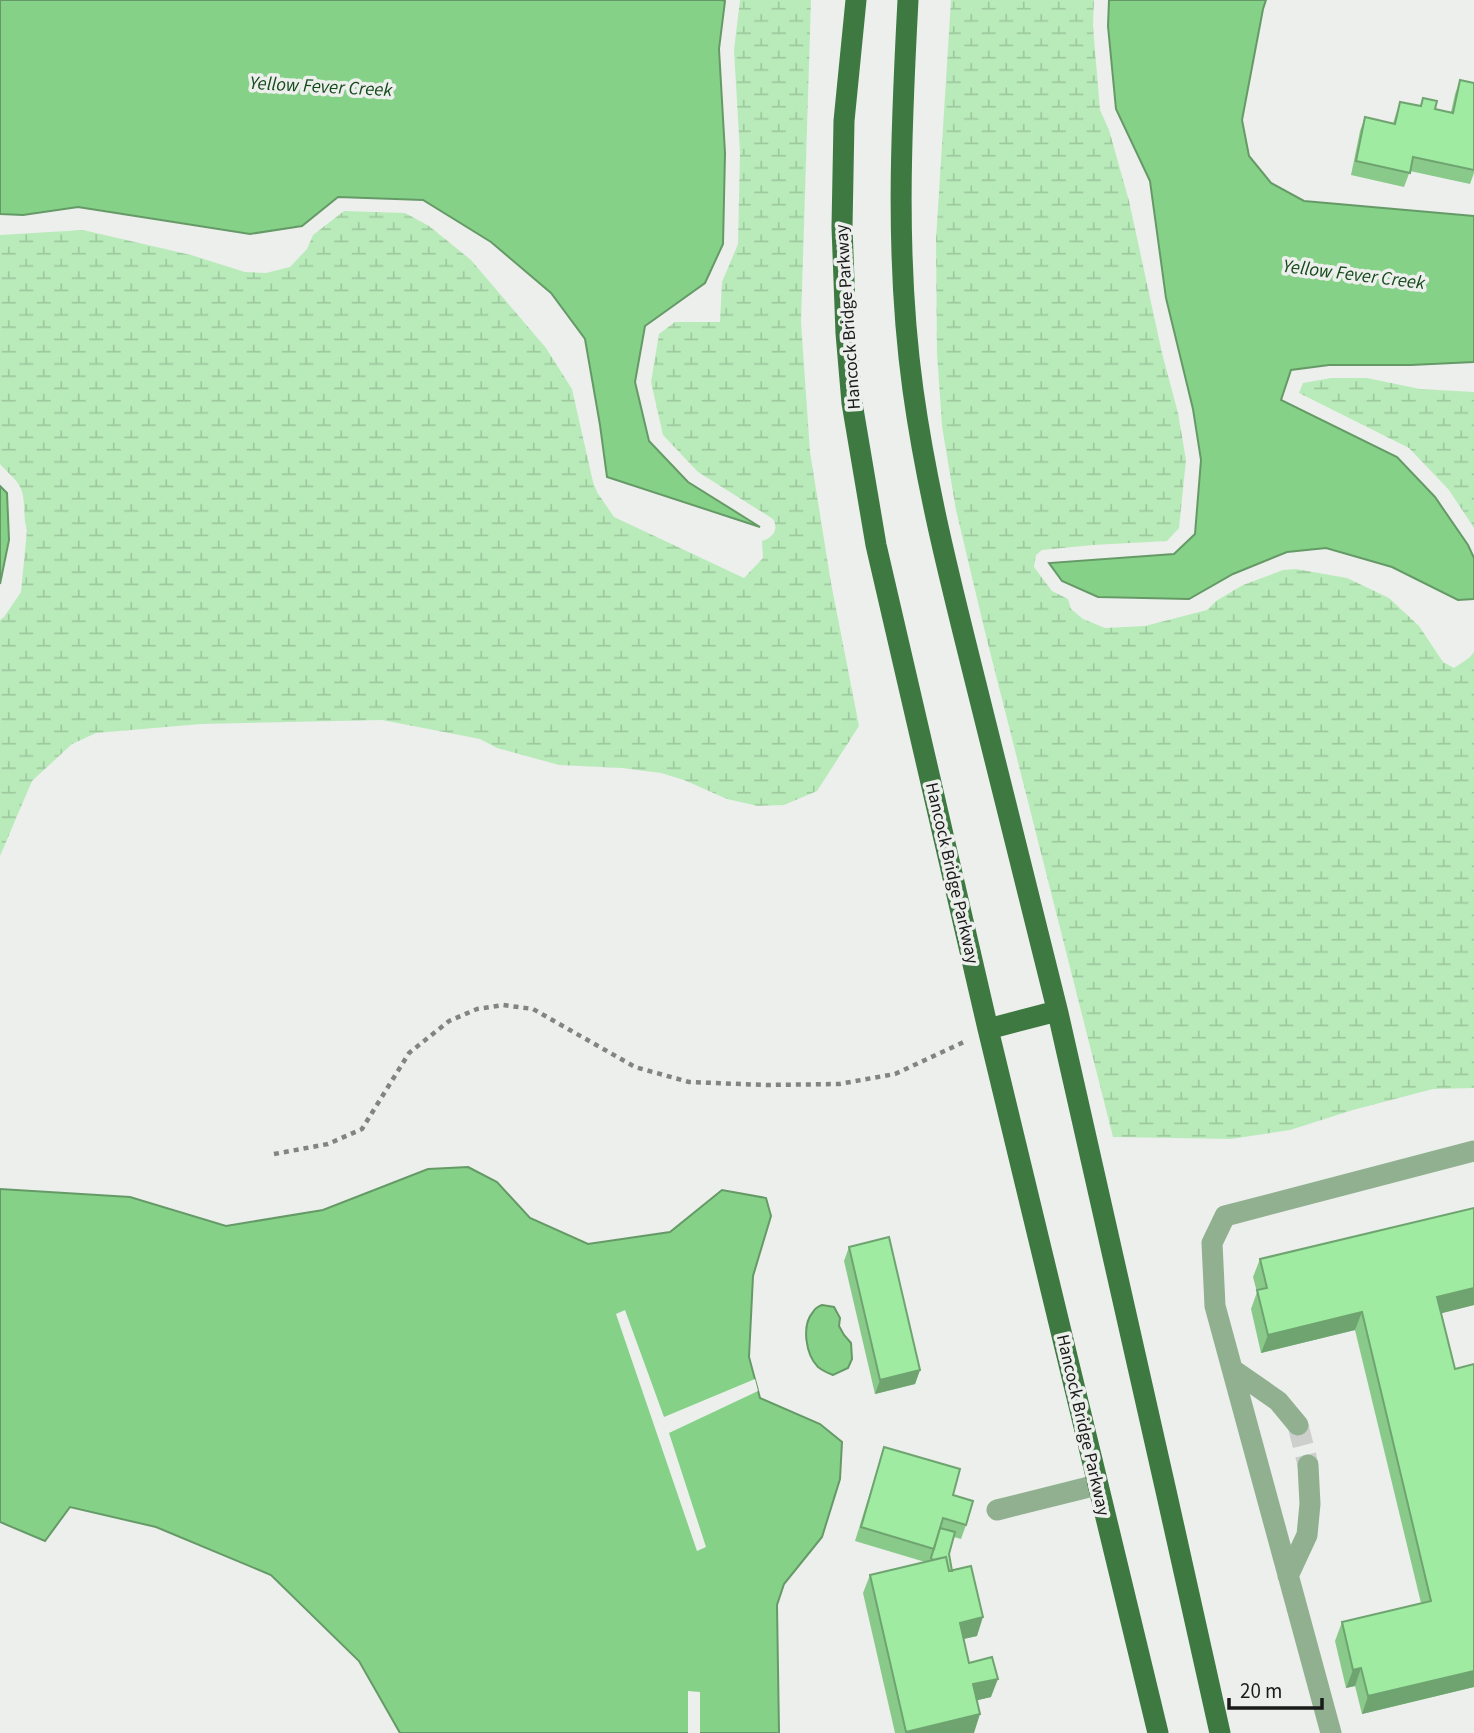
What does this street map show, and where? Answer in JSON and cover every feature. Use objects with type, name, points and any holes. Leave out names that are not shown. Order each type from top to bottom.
[{"type":"main road","name":"Hancock Bridge Parkway","points":[[856,0],[844,121],[842,227],[852,403],[876,545],[988,1029],[1158,1733]]},
{"type":"main road","points":[[908,0],[901,119],[901,258],[905,323],[922,452],[950,583],[1057,1011],[1220,1733]]},
{"type":"main road","points":[[988,1029],[1057,1011]]},
{"type":"lane","points":[[1331,1733],[1215,1306],[1212,1243],[1225,1216],[1474,1151]]},
{"type":"lane","points":[[1232,1369],[1278,1401],[1298,1424]]},
{"type":"lane","points":[[1288,1576],[1307,1535],[1310,1504],[1308,1465]]},
{"type":"lane","points":[[997,1510],[1097,1485]]},
{"type":"path","points":[[274,1154],[328,1144],[362,1129],[410,1053],[449,1021],[477,1009],[503,1005],[533,1009],[635,1067],[690,1082],[740,1084],[839,1084],[895,1074],[988,1029]]},
{"type":"green space","points":[[740,0],[811,0],[801,322],[810,452],[831,583],[859,726],[817,791],[784,805],[758,806],[727,799],[661,773],[559,765],[497,748],[480,739],[382,720],[201,724],[96,733],[72,744],[32,781],[0,856],[0,620],[21,592],[27,530],[24,501],[19,485],[0,464],[0,235],[83,230],[191,255],[245,272],[266,273],[290,267],[307,249],[313,235],[344,211],[405,213],[429,226],[471,260],[546,348],[572,389],[593,482],[614,517],[744,578],[763,558],[762,541],[774,533],[773,519],[698,472],[663,435],[651,382],[659,334],[675,322],[720,322],[722,282],[738,244],[740,153],[734,50]]},
{"type":"green space","points":[[951,0],[1094,0],[1093,27],[1100,110],[1109,130],[1129,201],[1178,413],[1186,460],[1179,528],[1167,541],[1042,550],[1036,555],[1034,567],[1052,591],[1068,599],[1071,609],[1083,619],[1105,628],[1145,626],[1207,610],[1216,601],[1243,585],[1283,570],[1296,569],[1347,578],[1389,598],[1419,626],[1443,662],[1454,668],[1474,652],[1474,1088],[1433,1089],[1290,1130],[1231,1139],[1113,1137],[986,636],[956,510],[942,426],[937,353],[936,240]]},
{"type":"green space","points":[[1331,378],[1367,378],[1420,389],[1474,392],[1474,528],[1449,490],[1409,448],[1299,393],[1303,383]]},
{"type":"water","name":"Yellow Fever Creek","points":[[0,0],[725,1],[719,49],[725,153],[723,244],[705,283],[645,326],[635,382],[649,441],[688,482],[760,527],[607,477],[585,339],[551,293],[491,242],[423,200],[338,197],[302,226],[250,234],[78,207],[23,215],[0,214]]},
{"type":"water","name":"Yellow Fever Creek","points":[[1109,0],[1266,0],[1242,120],[1249,156],[1271,183],[1304,201],[1474,216],[1474,362],[1329,365],[1291,370],[1281,400],[1397,457],[1435,497],[1468,545],[1474,558],[1474,599],[1458,600],[1392,567],[1326,548],[1287,552],[1233,574],[1189,599],[1098,597],[1062,581],[1049,563],[1174,554],[1195,534],[1201,460],[1193,409],[1166,298],[1150,181],[1116,109],[1108,26]]},
{"type":"water","points":[[0,486],[7,493],[9,540],[0,584]]},
{"type":"water","points":[[468,1167],[497,1182],[530,1218],[588,1244],[670,1232],[722,1190],[766,1198],[771,1216],[753,1276],[749,1357],[760,1398],[820,1424],[842,1442],[840,1479],[822,1537],[784,1584],[777,1605],[779,1733],[400,1733],[359,1661],[271,1575],[156,1527],[70,1507],[45,1541],[0,1522],[0,1189],[130,1197],[226,1226],[323,1210],[428,1169]]},
{"type":"water","points":[[822,1305],[834,1307],[840,1318],[839,1326],[851,1343],[852,1359],[848,1368],[833,1375],[814,1362],[806,1340],[809,1318],[814,1310]]},
{"type":"pier","points":[[625,1310],[664,1417],[755,1379],[758,1391],[669,1433],[706,1547],[697,1551],[616,1314]]},
{"type":"pier","points":[[688,1691],[700,1692],[700,1733],[688,1733]]},
{"type":"building","points":[[1460,80],[1474,83],[1474,170],[1413,157],[1410,173],[1356,161],[1365,117],[1395,124],[1400,102],[1421,106],[1423,98],[1437,101],[1435,109],[1453,113]]},
{"type":"building","points":[[1474,1208],[1474,1288],[1437,1297],[1455,1369],[1474,1364],[1474,1671],[1368,1696],[1361,1668],[1353,1670],[1342,1622],[1431,1601],[1362,1312],[1268,1335],[1257,1290],[1267,1288],[1260,1259]]},
{"type":"building","points":[[889,1237],[920,1370],[880,1380],[849,1247]]},
{"type":"building","points":[[884,1447],[960,1469],[953,1495],[973,1501],[966,1525],[943,1518],[934,1549],[861,1527]]},
{"type":"building","points":[[940,1528],[955,1532],[949,1554],[952,1571],[949,1571],[946,1557],[931,1558]]},
{"type":"building","points":[[946,1557],[949,1571],[971,1566],[983,1617],[960,1623],[969,1663],[992,1657],[998,1679],[973,1684],[980,1714],[906,1732],[870,1575]]},
{"type":"tunnel","points":[[1298,1425],[1308,1465]]}]
